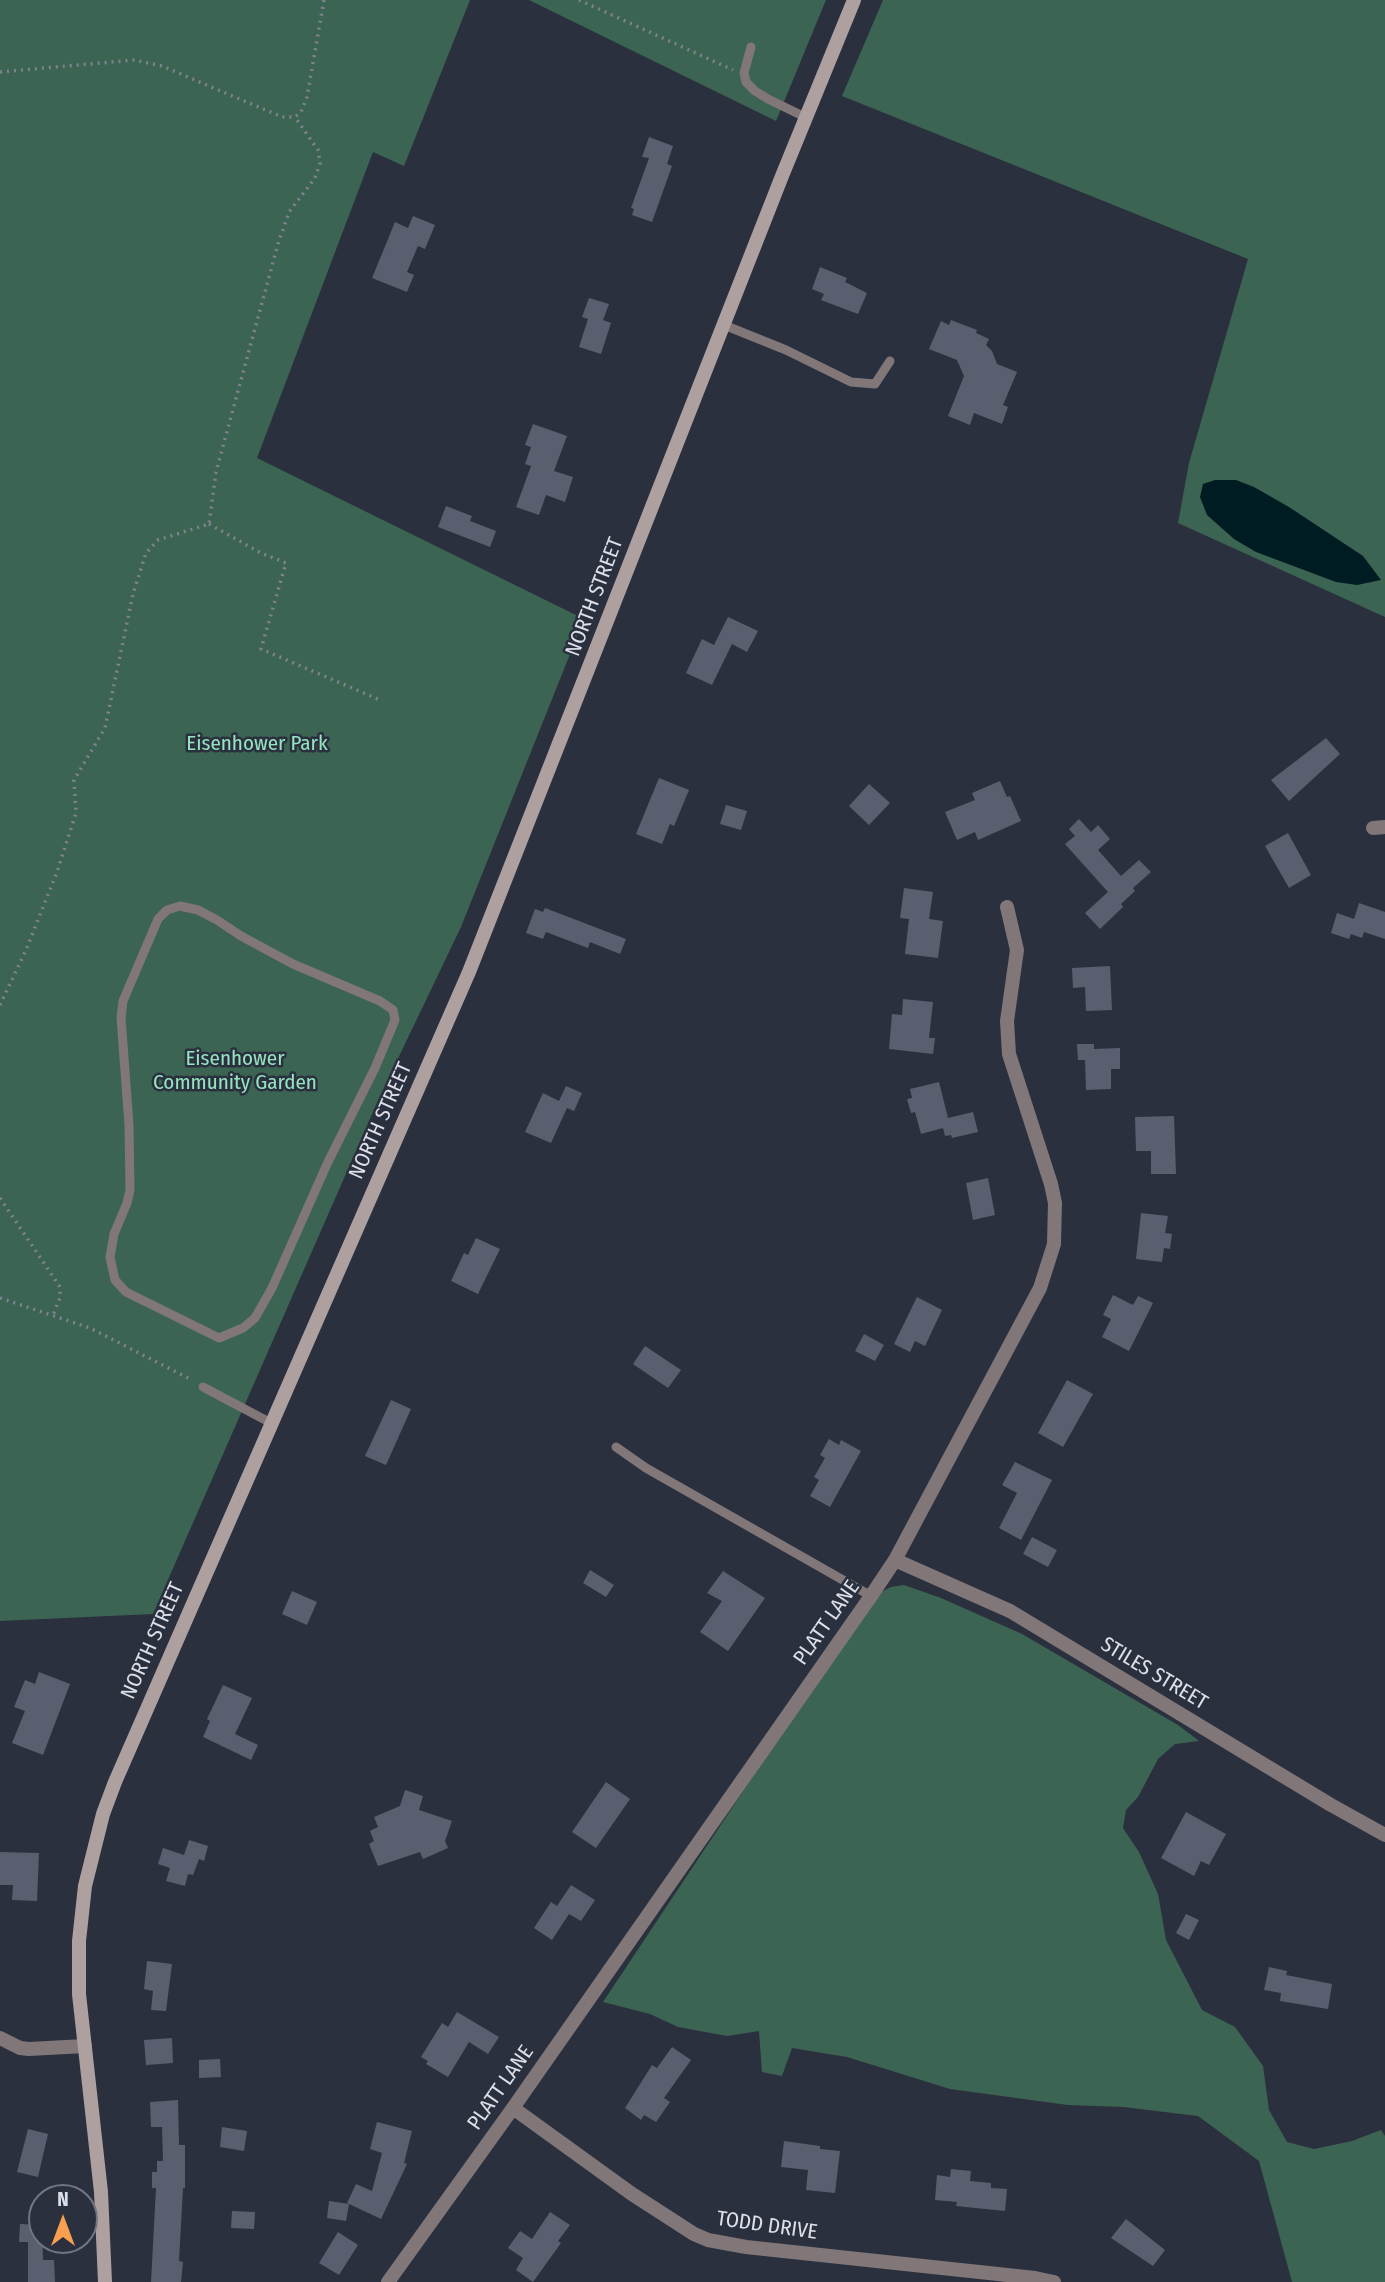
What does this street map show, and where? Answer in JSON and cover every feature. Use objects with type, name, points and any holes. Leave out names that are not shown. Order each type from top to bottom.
[{"type":"main road","name":"NORTH STREET","points":[[105,2282],[101,2192],[79,1994],[80,1923],[85,1886],[103,1814],[114,1782],[469,972],[854,0]]},
{"type":"street","name":"PLATT LANE","points":[[388,2282],[871,1597],[895,1560],[1040,1288],[1054,1244],[1056,1224],[1051,1184],[1009,1054],[1007,1021],[1017,950],[1007,907]]},
{"type":"street","name":"STILES STREET","points":[[895,1560],[1010,1611],[1385,1835]]},
{"type":"street","points":[[0,2038],[20,2048],[29,2049],[85,2046]]},
{"type":"street","name":"TODD DRIVE","points":[[513,2108],[632,2194],[694,2234],[708,2240],[1054,2282]]},
{"type":"lane","points":[[751,47],[744,73],[747,82],[755,91],[807,118]]},
{"type":"lane","points":[[724,325],[786,350],[851,382],[875,384],[890,361]]},
{"type":"lane","points":[[180,906],[198,910],[293,964],[380,1000],[393,1010],[395,1020],[272,1288],[255,1318],[243,1328],[219,1338],[155,1307],[126,1292],[115,1280],[110,1257],[114,1234],[130,1190],[129,1125],[121,1018],[123,1001],[158,919],[167,910],[180,906]]},
{"type":"lane","points":[[203,1387],[271,1423]]},
{"type":"lane","points":[[616,1447],[646,1468],[871,1597]]},
{"type":"path","points":[[0,72],[134,60],[162,66],[282,117],[295,117],[301,112],[307,97],[324,0]]},
{"type":"path","points":[[579,0],[724,67],[744,73]]},
{"type":"path","points":[[209,524],[216,472],[278,244],[289,212],[314,178],[320,163],[318,150],[295,117]]},
{"type":"path","points":[[0,1004],[26,950],[72,825],[76,813],[74,780],[105,728],[133,594],[146,553],[158,540],[209,524],[261,553],[286,563],[261,649],[380,700]]},
{"type":"path","points":[[0,1198],[60,1287],[60,1298],[53,1315]]},
{"type":"path","points":[[0,1298],[53,1315],[118,1341],[203,1387]]},
{"type":"green space","name":"Eisenhower Park","points":[[0,0],[470,0],[404,166],[373,152],[257,458],[584,619],[461,927],[380,1096],[153,1614],[0,1621]]},
{"type":"green space","points":[[529,0],[826,0],[776,121]]},
{"type":"green space","points":[[883,0],[1385,0],[1385,617],[1178,523],[1189,463],[1248,259],[842,96]]},
{"type":"green space","points":[[904,1585],[941,1598],[1022,1634],[1178,1725],[1199,1741],[1175,1744],[1158,1759],[1138,1797],[1126,1810],[1123,1828],[1139,1852],[1158,1894],[1166,1940],[1202,2010],[1235,2027],[1263,2066],[1269,2110],[1287,2142],[1314,2149],[1352,2141],[1381,2130],[1385,2136],[1385,2282],[1292,2282],[1259,2161],[1198,2116],[1123,2107],[1068,2105],[950,2089],[847,2057],[792,2048],[782,2076],[762,2072],[759,2031],[727,2036],[678,2027],[650,2014],[603,2002],[873,1596],[891,1587]]},
{"type":"water","points":[[1215,480],[1236,480],[1289,507],[1363,556],[1381,580],[1357,585],[1336,582],[1256,552],[1234,539],[1207,515],[1200,497],[1203,484]]},
{"type":"building","points":[[649,137],[673,146],[667,164],[672,166],[652,222],[632,215],[634,209],[631,208],[649,158],[642,157]]},
{"type":"building","points":[[413,216],[435,225],[425,249],[418,246],[407,272],[414,275],[407,292],[372,278],[395,222],[408,228]]},
{"type":"building","points":[[820,267],[847,278],[845,282],[867,293],[858,314],[821,300],[824,294],[812,289]]},
{"type":"building","points":[[589,298],[609,304],[603,320],[611,323],[601,354],[579,347],[588,319],[582,317]]},
{"type":"building","points":[[951,320],[977,330],[976,333],[989,339],[986,345],[992,351],[997,364],[1017,372],[1003,405],[1008,407],[1002,424],[974,413],[970,425],[948,416],[964,376],[957,360],[929,349],[941,321],[949,325]]},
{"type":"building","points":[[533,424],[567,436],[554,471],[573,477],[565,502],[546,495],[539,515],[516,507],[531,466],[525,464],[531,447],[525,445]]},
{"type":"building","points":[[446,506],[472,516],[470,521],[496,531],[490,547],[438,527]]},
{"type":"building","points":[[728,617],[758,631],[747,652],[732,644],[712,685],[686,673],[702,639],[714,645]]},
{"type":"building","points":[[1326,738],[1340,754],[1289,801],[1271,780]]},
{"type":"building","points":[[659,778],[689,790],[674,826],[670,824],[662,844],[636,834]]},
{"type":"building","points":[[1000,781],[1021,821],[978,840],[975,832],[957,840],[945,812],[975,800],[972,793]]},
{"type":"building","points":[[869,784],[890,803],[869,825],[849,806]]},
{"type":"building","points":[[726,805],[747,811],[741,830],[720,824]]},
{"type":"building","points":[[1079,819],[1091,832],[1098,825],[1110,839],[1098,850],[1121,876],[1139,860],[1151,872],[1133,888],[1135,891],[1121,904],[1123,907],[1100,929],[1085,913],[1108,892],[1065,844],[1075,836],[1069,829]]},
{"type":"building","points":[[1288,833],[1311,875],[1289,888],[1265,846]]},
{"type":"building","points":[[904,888],[933,892],[929,919],[943,921],[938,958],[905,954],[909,919],[900,918]]},
{"type":"building","points":[[1359,903],[1385,912],[1385,939],[1364,932],[1362,938],[1351,934],[1349,939],[1331,933],[1337,913],[1354,919]]},
{"type":"building","points":[[545,908],[626,939],[620,954],[590,942],[588,948],[546,932],[543,939],[526,933],[535,909],[543,912]]},
{"type":"building","points":[[1110,966],[1112,1010],[1086,1011],[1085,987],[1073,988],[1072,968]]},
{"type":"building","points":[[903,999],[933,1002],[929,1038],[935,1038],[933,1054],[889,1049],[892,1014],[902,1015]]},
{"type":"building","points":[[1077,1044],[1094,1044],[1094,1049],[1120,1048],[1120,1069],[1111,1069],[1111,1089],[1086,1090],[1085,1060],[1078,1060]]},
{"type":"building","points":[[939,1082],[948,1118],[973,1112],[978,1132],[952,1138],[951,1135],[945,1136],[943,1128],[921,1134],[915,1112],[911,1113],[907,1099],[912,1098],[910,1089]]},
{"type":"building","points":[[566,1086],[582,1093],[574,1111],[567,1108],[551,1143],[525,1132],[543,1093],[559,1101]]},
{"type":"building","points":[[1174,1116],[1176,1174],[1151,1174],[1151,1151],[1136,1151],[1135,1117]]},
{"type":"building","points":[[988,1178],[995,1215],[973,1220],[966,1183]]},
{"type":"building","points":[[1141,1213],[1168,1216],[1165,1233],[1172,1234],[1170,1249],[1164,1248],[1162,1262],[1136,1259]]},
{"type":"building","points":[[476,1238],[500,1249],[478,1294],[451,1281],[464,1253],[468,1255]]},
{"type":"building","points":[[1113,1295],[1133,1305],[1138,1296],[1153,1303],[1129,1351],[1102,1337],[1111,1319],[1103,1315]]},
{"type":"building","points":[[917,1297],[942,1310],[925,1346],[915,1341],[910,1352],[894,1344]]},
{"type":"building","points":[[864,1334],[884,1345],[875,1361],[855,1351]]},
{"type":"building","points":[[645,1346],[681,1370],[668,1388],[633,1364]]},
{"type":"building","points":[[1067,1380],[1093,1394],[1063,1447],[1038,1433]]},
{"type":"building","points":[[391,1400],[411,1409],[386,1465],[365,1456]]},
{"type":"building","points":[[829,1439],[839,1445],[841,1440],[861,1451],[830,1507],[810,1496],[819,1480],[814,1477],[825,1458],[820,1455]]},
{"type":"building","points":[[1015,1462],[1052,1480],[1021,1540],[999,1528],[1017,1493],[1002,1485]]},
{"type":"building","points":[[1032,1537],[1057,1550],[1048,1567],[1023,1554]]},
{"type":"building","points":[[590,1570],[614,1585],[606,1597],[583,1583]]},
{"type":"building","points":[[723,1571],[765,1598],[728,1651],[700,1632],[722,1601],[707,1593]]},
{"type":"building","points":[[292,1591],[317,1602],[307,1625],[282,1614]]},
{"type":"building","points":[[39,1672],[70,1684],[43,1755],[12,1743],[25,1711],[14,1707],[25,1680],[35,1684]]},
{"type":"building","points":[[223,1685],[252,1698],[235,1734],[258,1745],[251,1760],[203,1737],[210,1721],[207,1719]]},
{"type":"building","points":[[606,1782],[630,1799],[596,1848],[572,1832]]},
{"type":"building","points":[[405,1790],[423,1796],[419,1810],[452,1821],[445,1841],[448,1848],[423,1859],[420,1852],[378,1866],[369,1844],[374,1841],[370,1831],[378,1827],[374,1817],[400,1806]]},
{"type":"building","points":[[1186,1812],[1226,1834],[1209,1865],[1201,1861],[1194,1876],[1161,1858]]},
{"type":"building","points":[[189,1840],[208,1846],[204,1861],[199,1859],[193,1875],[188,1874],[185,1886],[166,1881],[170,1868],[158,1864],[163,1848],[184,1855]]},
{"type":"building","points":[[0,1852],[39,1853],[37,1901],[12,1900],[13,1885],[0,1885]]},
{"type":"building","points":[[571,1885],[595,1900],[581,1921],[569,1914],[552,1940],[534,1928],[551,1902],[557,1906]]},
{"type":"building","points":[[1186,1914],[1199,1920],[1189,1940],[1176,1933]]},
{"type":"building","points":[[147,1961],[172,1964],[166,2011],[151,2010],[153,1991],[144,1989]]},
{"type":"building","points":[[1269,1967],[1287,1971],[1286,1975],[1332,1984],[1328,2009],[1280,2001],[1281,1993],[1264,1990]]},
{"type":"building","points":[[457,2012],[499,2037],[488,2054],[469,2042],[448,2077],[426,2064],[428,2061],[421,2057],[442,2023],[448,2027]]},
{"type":"building","points":[[172,2038],[173,2063],[146,2065],[144,2040]]},
{"type":"building","points":[[672,2047],[691,2060],[664,2098],[670,2102],[656,2122],[644,2115],[641,2120],[625,2108],[652,2065],[657,2068]]},
{"type":"building","points":[[220,2059],[221,2077],[199,2078],[199,2060]]},
{"type":"building","points":[[178,2100],[179,2145],[185,2145],[185,2188],[179,2261],[183,2262],[181,2282],[151,2282],[156,2188],[152,2188],[152,2172],[157,2172],[157,2161],[163,2161],[162,2127],[151,2127],[150,2102]]},
{"type":"building","points":[[377,2122],[412,2131],[404,2163],[407,2164],[381,2219],[347,2203],[356,2184],[372,2191],[382,2153],[370,2149]]},
{"type":"building","points":[[222,2127],[247,2131],[244,2151],[220,2147]]},
{"type":"building","points":[[28,2129],[48,2134],[38,2177],[17,2172]]},
{"type":"building","points":[[784,2141],[840,2151],[835,2193],[806,2190],[808,2170],[781,2167]]},
{"type":"building","points":[[951,2169],[971,2171],[970,2181],[991,2183],[991,2188],[1007,2189],[1005,2211],[956,2206],[957,2202],[935,2200],[937,2175],[950,2177]]},
{"type":"building","points":[[329,2201],[349,2204],[346,2221],[327,2218]]},
{"type":"building","points":[[232,2211],[255,2212],[254,2229],[231,2228]]},
{"type":"building","points":[[550,2212],[570,2225],[558,2241],[561,2243],[533,2282],[516,2270],[523,2258],[508,2248],[520,2231],[532,2239]]},
{"type":"building","points":[[1126,2219],[1165,2250],[1153,2266],[1111,2238]]},
{"type":"building","points":[[20,2224],[28,2224],[28,2242],[19,2242]]},
{"type":"building","points":[[338,2232],[358,2245],[339,2275],[319,2263]]},
{"type":"building","points":[[28,2254],[43,2254],[43,2260],[54,2260],[55,2282],[28,2282]]},
{"type":"park label","name":"Eisenhower Community Garden","points":[[235,1071]]}]
